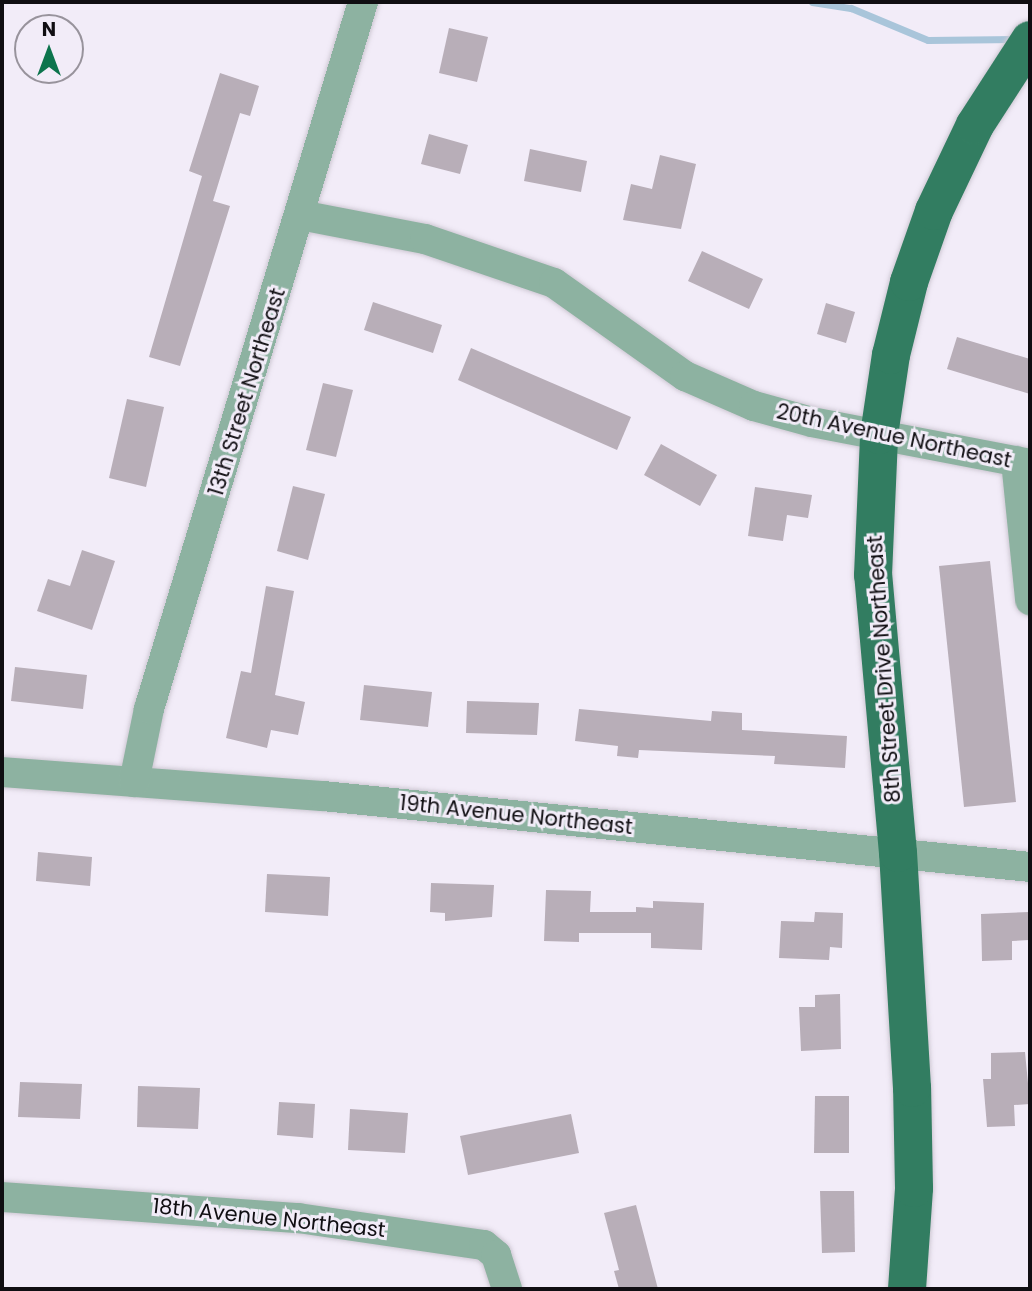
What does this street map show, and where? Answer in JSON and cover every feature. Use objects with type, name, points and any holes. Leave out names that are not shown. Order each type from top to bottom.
[{"type":"main road","name":"8th Street Drive Northeast","points":[[907,1289],[914,1188],[898,853],[873,575],[878,435],[909,282],[934,211],[975,125],[1030,40]]},
{"type":"street","name":"13th Street Northeast","points":[[134,782],[149,709],[363,2]]},
{"type":"street","name":"20th Avenue Northeast","points":[[300,215],[425,239],[517,268],[554,283],[666,363],[712,389],[782,415],[1023,463]]},
{"type":"street","points":[[1023,463],[1030,600]]},
{"type":"street","name":"19th Avenue Northeast","points":[[2,772],[323,796],[1030,867]]},
{"type":"street","name":"18th Avenue Northeast","points":[[2,1196],[298,1218],[484,1245],[496,1255],[507,1289]]},
{"type":"building","points":[[449,28],[488,37],[477,82],[439,73]]},
{"type":"building","points":[[220,73],[259,86],[250,116],[240,113],[213,201],[230,206],[180,366],[149,357],[202,176],[189,171]]},
{"type":"building","points":[[429,134],[468,145],[460,174],[421,164]]},
{"type":"building","points":[[530,149],[587,161],[581,192],[524,181]]},
{"type":"building","points":[[660,155],[696,164],[681,229],[623,220],[631,184],[652,189]]},
{"type":"building","points":[[702,251],[763,279],[749,309],[688,281]]},
{"type":"building","points":[[373,302],[442,325],[433,353],[364,330]]},
{"type":"building","points":[[826,303],[855,312],[846,343],[817,334]]},
{"type":"building","points":[[957,337],[1030,359],[1030,394],[947,369]]},
{"type":"building","points":[[471,348],[631,417],[617,450],[458,380]]},
{"type":"building","points":[[323,383],[353,390],[336,457],[306,450]]},
{"type":"building","points":[[127,399],[164,407],[146,487],[109,478]]},
{"type":"building","points":[[661,444],[717,475],[700,506],[644,475]]},
{"type":"building","points":[[293,486],[325,494],[308,560],[277,551]]},
{"type":"building","points":[[755,487],[812,495],[808,518],[787,515],[783,541],[748,536]]},
{"type":"building","points":[[82,550],[115,561],[92,630],[37,611],[48,579],[70,586]]},
{"type":"building","points":[[990,561],[1016,802],[964,807],[939,566]]},
{"type":"building","points":[[266,586],[294,591],[275,695],[305,702],[298,735],[271,730],[267,748],[226,738],[241,671],[251,673]]},
{"type":"building","points":[[15,667],[87,675],[83,709],[11,701]]},
{"type":"building","points":[[364,685],[432,692],[428,727],[360,720]]},
{"type":"building","points":[[467,701],[539,703],[537,735],[466,733]]},
{"type":"building","points":[[579,709],[711,721],[712,711],[742,713],[742,730],[847,736],[845,768],[774,764],[775,756],[639,750],[638,758],[617,756],[618,746],[575,741]]},
{"type":"building","points":[[38,852],[92,857],[90,886],[36,881]]},
{"type":"building","points":[[267,874],[330,877],[328,916],[265,912]]},
{"type":"building","points":[[431,883],[494,885],[492,917],[445,921],[445,913],[430,912]]},
{"type":"building","points":[[546,890],[591,891],[590,912],[636,912],[636,907],[653,908],[653,901],[704,903],[702,950],[651,948],[651,933],[579,933],[579,942],[544,941]]},
{"type":"building","points":[[815,912],[843,913],[842,948],[830,947],[829,960],[779,958],[781,921],[814,922]]},
{"type":"building","points":[[1029,912],[1029,940],[1012,941],[1012,960],[982,961],[981,914]]},
{"type":"building","points":[[840,994],[841,1049],[801,1051],[799,1007],[815,1007],[815,995]]},
{"type":"building","points":[[1025,1052],[1030,1104],[1014,1105],[1015,1126],[987,1127],[983,1079],[991,1079],[991,1053]]},
{"type":"building","points":[[20,1082],[82,1084],[80,1119],[18,1117]]},
{"type":"building","points":[[138,1086],[200,1088],[198,1129],[137,1127]]},
{"type":"building","points":[[815,1096],[849,1096],[849,1153],[814,1153]]},
{"type":"building","points":[[279,1102],[315,1104],[313,1138],[277,1135]]},
{"type":"building","points":[[350,1109],[408,1113],[405,1153],[348,1150]]},
{"type":"building","points":[[571,1114],[579,1153],[468,1175],[460,1136]]},
{"type":"building","points":[[820,1191],[854,1191],[855,1252],[822,1253]]},
{"type":"building","points":[[636,1205],[658,1289],[619,1289],[614,1271],[619,1270],[604,1213]]},
{"type":"waterway","points":[[812,2],[851,8],[928,40],[1016,39]]}]
